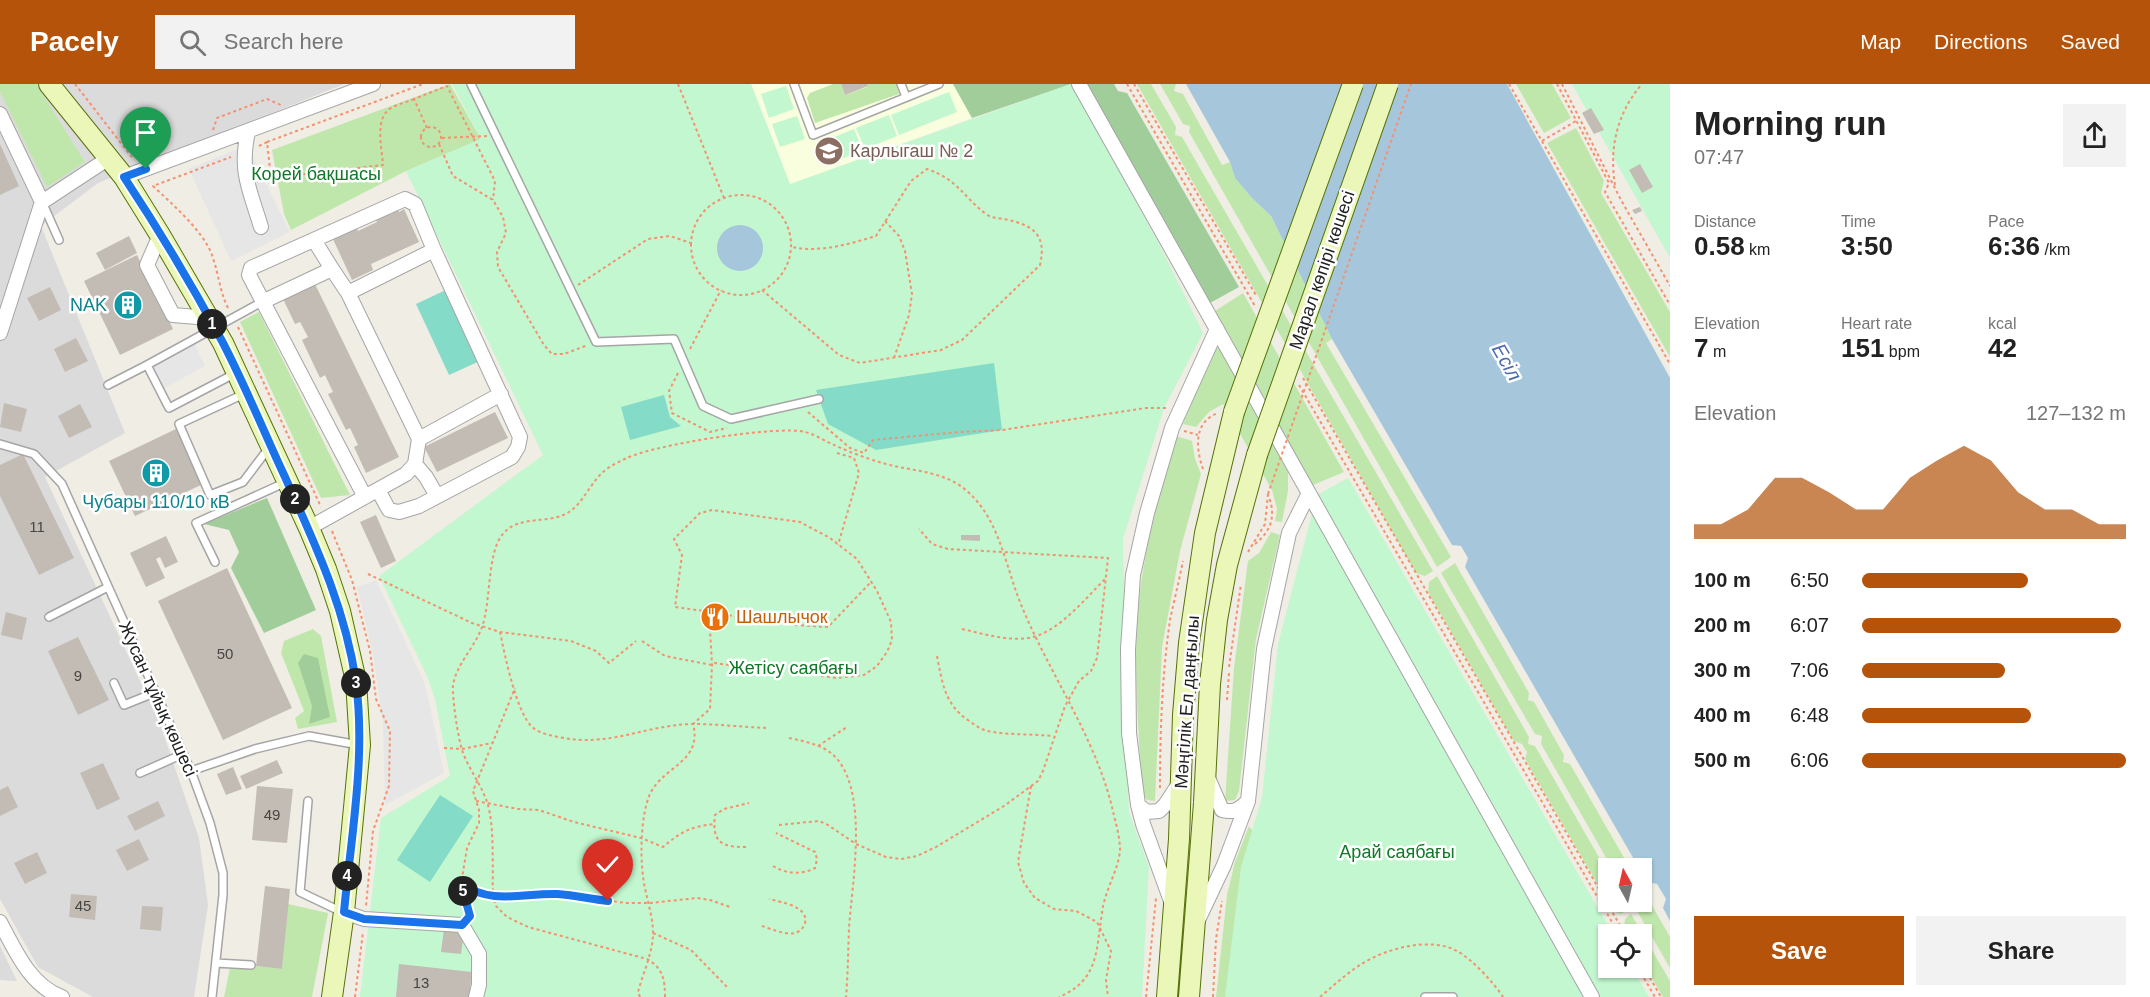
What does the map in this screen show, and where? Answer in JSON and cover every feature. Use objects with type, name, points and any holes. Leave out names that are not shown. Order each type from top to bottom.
[{"type":"main road","points":[[49,84],[124,177],[211,322],[247,393],[309,528],[340,611],[356,681],[360,745],[344,912],[333,997]]},
{"type":"main road","name":"Марал көпірі көшесі","points":[[1229,412],[1353,84]]},
{"type":"main road","name":"Марал көпірі көшесі","points":[[1257,455],[1388,84]]},
{"type":"main road","name":"Мәңгілік Ел даңғылы","points":[[1167,997],[1174,909],[1183,715],[1193,603],[1229,412]]},
{"type":"main road","name":"Мәңгілік Ел даңғылы","points":[[1189,997],[1210,684],[1219,609],[1227,565],[1257,455]]},
{"type":"main road","points":[[1194,935],[1195,997]]},
{"type":"main road","points":[[1159,997],[1170,954]]},
{"type":"street","points":[[124,177],[373,84]]},
{"type":"street","points":[[1078,84],[1592,997]]},
{"type":"street","points":[[0,114],[42,202]]},
{"type":"street","points":[[248,132],[243,153],[245,174],[261,227]]},
{"type":"street","points":[[0,333],[42,202],[109,158]]},
{"type":"street","points":[[405,199],[415,204],[520,437],[518,447],[512,457],[419,506],[399,512],[389,510],[372,493],[262,302],[249,275],[251,267],[314,240],[405,199]]},
{"type":"street","points":[[160,235],[147,265],[173,315],[211,322]]},
{"type":"street","points":[[309,528],[406,474],[415,464],[419,439],[348,293],[314,240]]},
{"type":"street","points":[[348,293],[434,250]]},
{"type":"street","points":[[262,302],[332,269]]},
{"type":"street","points":[[1174,909],[1138,806],[1129,733],[1128,649],[1133,575],[1147,513],[1172,428],[1217,329]]},
{"type":"street","points":[[419,439],[501,394]]},
{"type":"street","points":[[415,464],[437,496]]},
{"type":"street","points":[[1194,935],[1248,801],[1264,649],[1289,533],[1309,493]]},
{"type":"street","points":[[1205,772],[1222,810],[1231,812],[1239,810],[1248,801]]},
{"type":"street","points":[[1138,806],[1147,812],[1159,812],[1166,805],[1181,780]]},
{"type":"street","points":[[344,912],[364,919],[462,925],[479,954],[479,985],[476,997]]},
{"type":"street","points":[[2,929],[26,970],[52,994],[62,997]]},
{"type":"lane","points":[[471,84],[596,342],[674,339],[703,406],[731,419],[819,399]]},
{"type":"lane","points":[[795,84],[813,135],[939,84]]},
{"type":"lane","points":[[901,84],[906,97]]},
{"type":"lane","points":[[42,202],[59,240]]},
{"type":"lane","points":[[108,385],[147,365],[211,322],[233,317],[262,302]]},
{"type":"lane","points":[[147,365],[170,408],[237,372]]},
{"type":"lane","points":[[247,393],[179,424],[210,495],[243,482],[270,445]]},
{"type":"lane","name":"Жусан тұйық көшесі","points":[[0,444],[34,454],[62,484],[191,771],[210,823],[223,873],[223,895],[212,997]]},
{"type":"lane","points":[[215,562],[196,523],[287,482]]},
{"type":"lane","points":[[49,617],[108,587]]},
{"type":"lane","points":[[114,683],[124,705],[154,693]]},
{"type":"lane","points":[[191,771],[255,749],[309,736],[360,745]]},
{"type":"lane","points":[[140,773],[183,754]]},
{"type":"lane","points":[[309,801],[300,892],[344,912]]},
{"type":"lane","points":[[216,963],[251,965]]},
{"type":"lane","points":[[1425,997],[1453,997]]},
{"type":"path","points":[[75,84],[137,162]]},
{"type":"path","points":[[241,333],[221,295],[213,256],[190,221],[153,186],[423,84]]},
{"type":"path","points":[[678,84],[724,198]]},
{"type":"path","points":[[1127,84],[1256,309]]},
{"type":"path","points":[[1134,84],[1259,300]]},
{"type":"path","points":[[1246,560],[1266,524],[1268,494],[1411,84]]},
{"type":"path","points":[[1509,84],[1670,364]]},
{"type":"path","points":[[1557,84],[1609,183],[1605,192],[1670,304]]},
{"type":"path","points":[[1562,84],[1615,188],[1670,286]]},
{"type":"path","points":[[1615,188],[1612,154],[1614,139],[1623,112],[1641,84]]},
{"type":"path","points":[[267,142],[271,178],[383,165],[380,138],[382,119],[388,109],[447,86],[495,181],[494,200],[503,217],[506,233],[497,252],[498,267],[544,345],[552,354],[564,354],[596,342]]},
{"type":"path","points":[[211,134],[217,118],[267,99],[281,105]]},
{"type":"path","points":[[414,99],[427,128]]},
{"type":"path","points":[[1542,141],[1576,121]]},
{"type":"path","points":[[427,128],[437,128],[442,138],[439,144],[429,147],[422,142],[422,132],[427,128]]},
{"type":"path","points":[[442,138],[473,137]]},
{"type":"path","points":[[439,144],[453,176],[494,200]]},
{"type":"path","points":[[762,290],[839,356],[860,363],[941,350],[962,340],[1040,266],[1044,249],[1037,232],[1023,223],[988,216],[958,186],[938,172],[927,169],[911,181],[876,236],[835,247],[792,247]]},
{"type":"path","points":[[733,195],[753,196],[771,204],[784,219],[791,237],[790,256],[782,274],[762,290],[740,295],[720,290],[699,271],[692,253],[693,233],[701,215],[707,208],[724,198],[733,195]]},
{"type":"path","points":[[885,221],[899,236],[905,251],[912,294],[909,315],[894,358]]},
{"type":"path","points":[[571,290],[648,238],[670,236],[691,243]]},
{"type":"path","points":[[669,391],[720,290]]},
{"type":"path","points":[[1298,370],[1619,924]]},
{"type":"path","points":[[1297,381],[1613,924]]},
{"type":"path","points":[[864,453],[873,440],[1002,430],[1146,408],[1172,409]]},
{"type":"path","points":[[1205,477],[1198,448],[1201,425],[1209,417],[1229,412]]},
{"type":"path","points":[[665,997],[664,980],[660,968],[647,959],[528,927],[507,917],[496,906],[493,897],[490,817],[487,803],[462,749],[453,689],[462,663],[483,626],[494,561],[502,534],[518,523],[569,512],[601,473],[630,456],[712,439],[789,429],[808,432],[839,447],[885,464],[924,471],[945,478],[961,486],[985,511],[1004,552],[1020,602],[1095,755],[1107,789],[1118,835],[1120,855],[1103,899],[1096,956],[1090,971],[1074,990],[1059,997]]},
{"type":"path","points":[[837,453],[854,458],[859,473],[838,544]]},
{"type":"path","points":[[1252,546],[1266,535],[1270,527],[1273,506],[1268,494]]},
{"type":"path","points":[[778,624],[675,607],[682,555],[674,539],[700,513],[712,510],[800,522],[838,544],[857,559],[871,582],[891,622],[892,640],[877,666],[864,675],[837,678],[790,672]]},
{"type":"path","points":[[779,825],[819,821],[856,844],[886,857],[901,859],[917,856],[936,847],[1004,806],[1038,781],[1068,700],[1079,681],[1091,671],[1097,658],[1108,558],[948,549],[932,544],[919,529]]},
{"type":"path","points":[[368,574],[472,623],[500,632],[571,641],[596,651],[609,663],[636,641]]},
{"type":"path","points":[[1226,705],[1242,578]]},
{"type":"path","points":[[962,629],[1002,638],[1036,635],[1059,624],[1105,579]]},
{"type":"path","points":[[795,626],[828,627],[871,582]]},
{"type":"path","points":[[693,724],[710,709],[709,612]]},
{"type":"path","points":[[500,632],[520,707],[535,730],[548,735],[573,740],[609,740],[693,724],[766,728]]},
{"type":"path","points":[[642,641],[665,656],[711,665],[715,663],[763,670]]},
{"type":"path","points":[[938,656],[942,684],[950,702],[963,717],[980,729],[992,732],[1054,736]]},
{"type":"path","points":[[355,997],[373,831],[389,786],[390,731],[376,699],[374,679]]},
{"type":"path","points":[[462,925],[470,916],[461,884],[466,848],[479,823],[473,791],[515,688]]},
{"type":"path","points":[[639,997],[638,993],[653,933],[650,903],[643,877],[641,838],[650,794],[662,777],[681,764],[691,751],[696,735],[693,724]]},
{"type":"path","points":[[818,746],[847,727]]},
{"type":"path","points":[[789,738],[827,749],[839,762],[847,778],[856,824],[856,844],[846,997]]},
{"type":"path","points":[[444,748],[462,749],[493,743]]},
{"type":"path","points":[[1031,786],[1018,862],[1024,883],[1035,898],[1054,909],[1076,911],[1097,922],[1111,951],[1106,980],[1108,997]]},
{"type":"path","points":[[476,801],[518,809],[539,810],[574,822],[641,838],[663,847],[691,827],[714,824]]},
{"type":"path","points":[[746,847],[730,847],[720,842],[715,835],[714,815],[724,808],[749,802]]},
{"type":"path","points":[[773,866],[794,873],[807,872],[815,868],[817,859],[814,852],[776,833]]},
{"type":"path","points":[[461,884],[470,890],[493,897],[559,894],[626,903],[697,898],[730,907]]},
{"type":"path","points":[[1146,997],[1157,890]]},
{"type":"path","points":[[1213,997],[1216,939],[1223,894]]},
{"type":"path","points":[[762,926],[794,933],[802,929],[805,924],[801,910],[769,899]]},
{"type":"path","points":[[653,933],[691,950],[728,988]]},
{"type":"path","points":[[1320,997],[1360,965],[1382,953],[1398,947],[1422,945],[1457,951],[1480,970],[1503,997]]},
{"type":"path","points":[[1644,978],[1655,997]]},
{"type":"path","points":[[1650,978],[1661,997]]},
{"type":"shaded area","points":[[0,84],[344,84],[98,183],[41,226],[125,433],[45,477],[160,724],[199,838],[208,905],[194,997],[93,997],[38,967],[0,899]]},
{"type":"shaded area","name":"Карлыгаш № 2","points":[[751,84],[953,84],[972,118],[790,185]]},
{"type":"shaded area","points":[[247,145],[290,232],[231,261],[189,169]]},
{"type":"shaded area","points":[[448,289],[482,360],[449,375],[416,304]]},
{"type":"shaded area","points":[[191,337],[205,366],[157,392],[143,364]]},
{"type":"shaded area","points":[[994,363],[1002,430],[876,450],[828,424],[816,390]]},
{"type":"shaded area","points":[[664,395],[670,417],[681,426],[630,440],[621,407]]},
{"type":"shaded area","points":[[376,580],[425,684],[444,773],[385,805],[383,725],[373,654],[357,587]]},
{"type":"shaded area","points":[[440,795],[473,816],[430,882],[397,860]]},
{"type":"shaded area","points":[[0,946],[17,981],[0,980]]},
{"type":"green space","points":[[0,84],[36,84],[85,162],[47,187],[0,92]]},
{"type":"green space","name":"Корей бақшасы","points":[[450,84],[481,139],[406,171],[291,230],[284,214],[272,150]]},
{"type":"green space","name":"Жетісу саябағы","points":[[452,84],[751,84],[790,184],[1071,84],[1158,242],[1203,333],[1164,408],[1123,539],[1121,660],[1129,812],[1149,867],[1142,997],[360,997],[381,818],[450,776],[435,699],[427,676],[379,576],[543,455],[406,171],[481,139]]},
{"type":"green space","points":[[833,84],[841,84],[845,95],[867,87],[867,84],[896,84],[899,94],[815,123],[807,98],[810,93]]},
{"type":"green space","points":[[953,84],[1071,84],[972,118]]},
{"type":"green space","points":[[1086,84],[1114,84],[1118,91],[1127,93],[1239,287],[1210,303]]},
{"type":"green space","points":[[1137,84],[1151,84],[1176,127],[1175,135],[1182,137],[1433,571],[1425,576],[1416,573]]},
{"type":"green space","points":[[1160,84],[1176,84],[1174,91],[1183,94],[1222,165],[1230,162],[1235,178],[1271,216],[1332,339],[1326,343],[1451,557],[1437,567],[1189,132],[1190,126],[1183,124]]},
{"type":"green space","points":[[1516,84],[1552,84],[1571,118],[1544,133]]},
{"type":"green space","points":[[1572,84],[1670,84],[1670,258]]},
{"type":"green space","points":[[786,86],[794,109],[769,118],[761,94]]},
{"type":"green space","points":[[949,92],[957,112],[899,135],[891,115]]},
{"type":"green space","points":[[889,115],[897,136],[865,149],[856,128]]},
{"type":"green space","points":[[797,116],[805,139],[780,147],[772,124]]},
{"type":"green space","points":[[1576,128],[1604,181],[1601,193],[1670,312],[1670,357],[1547,143]]},
{"type":"green space","points":[[854,129],[863,150],[831,163],[822,142]]},
{"type":"green space","points":[[1243,293],[1344,472],[1313,485],[1215,311]]},
{"type":"green space","points":[[259,312],[350,495],[321,498],[240,322]]},
{"type":"green space","points":[[1221,349],[1224,353],[1288,472],[1288,491],[1282,522],[1275,521],[1277,509],[1272,490],[1223,404],[1209,412],[1196,427],[1183,424],[1213,350]]},
{"type":"green space","points":[[1176,436],[1192,441],[1195,459],[1201,474],[1180,551],[1162,647],[1155,801],[1147,800],[1142,793],[1137,697],[1137,625],[1149,538]]},
{"type":"green space","name":"Арай саябағы","points":[[1348,478],[1598,908],[1598,912],[1607,924],[1598,924],[1598,978],[1638,978],[1649,997],[1225,997],[1241,867],[1262,798],[1278,644],[1317,495]]},
{"type":"green space","points":[[267,498],[316,610],[264,633],[231,568],[239,552],[229,530],[204,524]]},
{"type":"green space","points":[[1271,532],[1280,535],[1256,639],[1239,791],[1235,800],[1225,801],[1234,668],[1248,561],[1259,553]]},
{"type":"green space","points":[[1455,563],[1529,693],[1528,700],[1534,702],[1564,755],[1563,762],[1570,764],[1624,858],[1606,858],[1541,744],[1542,736],[1535,734],[1441,573]]},
{"type":"green space","points":[[1437,576],[1529,737],[1528,744],[1535,746],[1599,858],[1598,885],[1525,759],[1527,752],[1522,744],[1514,741],[1428,592],[1429,582]]},
{"type":"green space","points":[[313,629],[321,636],[337,722],[298,729],[295,718],[304,711],[281,653],[284,641]]},
{"type":"green space","points":[[304,654],[318,658],[330,717],[309,724],[312,706],[298,663]]},
{"type":"green space","points":[[1249,826],[1256,836],[1239,997],[1216,997],[1227,895],[1235,862]]},
{"type":"green space","points":[[288,904],[328,913],[312,997],[224,997],[230,968],[256,966],[282,969]]},
{"type":"green space","points":[[1652,906],[1670,937],[1670,968],[1652,937],[1652,924],[1645,924],[1638,912],[1652,912]]},
{"type":"green space","points":[[1631,914],[1637,924],[1625,924],[1625,919]]},
{"type":"green space","points":[[1652,950],[1670,981],[1670,997],[1663,997],[1652,978]]},
{"type":"water","name":"Есіл","points":[[1186,84],[1507,84],[1670,378],[1670,921],[1663,908],[1666,899],[1657,884],[1652,883],[1652,858],[1633,858],[1465,567],[1468,558],[1461,546],[1452,545],[1332,339],[1271,216],[1235,178],[1230,162]]},
{"type":"water","points":[[740,225],[756,232],[763,248],[756,264],[740,271],[724,264],[717,248],[724,232]]},
{"type":"building","name":"Карлыгаш № 2","points":[[841,84],[867,84],[868,86],[845,95]]},
{"type":"building","points":[[1591,108],[1604,130],[1594,134],[1582,113]]},
{"type":"building","points":[[0,144],[19,186],[0,195]]},
{"type":"building","points":[[1640,164],[1653,187],[1642,193],[1629,170]]},
{"type":"building","points":[[397,207],[399,212],[404,209],[419,242],[371,264],[373,270],[352,280],[332,237],[356,226],[358,231],[377,222],[375,218]]},
{"type":"building","points":[[1640,207],[1642,211],[1635,214],[1632,210]]},
{"type":"building","points":[[129,236],[137,253],[105,270],[96,253]]},
{"type":"building","name":"NAK","points":[[137,255],[173,329],[120,355],[84,281]]},
{"type":"building","points":[[315,284],[399,457],[366,473],[354,447],[358,445],[350,428],[346,430],[328,394],[333,392],[325,375],[320,378],[302,340],[308,337],[300,322],[295,324],[283,299]]},
{"type":"building","points":[[50,287],[61,310],[39,321],[27,298]]},
{"type":"building","points":[[76,338],[88,361],[65,372],[54,349]]},
{"type":"building","points":[[4,403],[27,409],[21,432],[0,427]]},
{"type":"building","points":[[80,404],[92,427],[69,438],[58,416]]},
{"type":"building","points":[[495,412],[508,438],[437,472],[424,447]]},
{"type":"building","name":"Чубары 110/10 кВ","points":[[176,429],[203,484],[135,516],[109,461]]},
{"type":"building","points":[[23,454],[74,558],[39,575],[0,496],[0,465]]},
{"type":"building","points":[[376,515],[396,561],[381,568],[360,522]]},
{"type":"building","points":[[961,535],[980,535],[980,541],[961,540]]},
{"type":"building","points":[[166,536],[178,562],[165,568],[160,557],[156,559],[165,578],[146,587],[130,553]]},
{"type":"building","points":[[227,568],[292,708],[223,740],[158,601]]},
{"type":"building","points":[[6,612],[27,618],[22,640],[1,635]]},
{"type":"building","points":[[714,614],[729,616],[728,620],[713,618]]},
{"type":"building","points":[[78,637],[109,700],[78,715],[48,651]]},
{"type":"building","points":[[277,760],[283,773],[246,789],[240,776]]},
{"type":"building","points":[[103,763],[120,799],[97,810],[80,773]]},
{"type":"building","points":[[233,767],[242,789],[226,795],[217,774]]},
{"type":"building","points":[[8,786],[18,807],[0,816],[0,790]]},
{"type":"building","points":[[257,786],[293,789],[287,843],[252,840]]},
{"type":"building","points":[[158,801],[165,816],[135,831],[127,816]]},
{"type":"building","points":[[139,839],[149,860],[127,871],[116,850]]},
{"type":"building","points":[[37,852],[47,873],[25,884],[14,863]]},
{"type":"building","points":[[604,855],[624,857],[622,875],[602,872]]},
{"type":"building","points":[[265,886],[290,889],[282,969],[256,966]]},
{"type":"building","points":[[71,894],[97,896],[95,920],[69,917]]},
{"type":"building","points":[[142,906],[163,907],[161,931],[140,929]]},
{"type":"building","points":[[444,929],[464,932],[461,954],[441,952]]},
{"type":"building","points":[[399,964],[472,972],[469,997],[396,997]]},
{"type":"place","name":"Карлыгаш № 2","points":[[829,151]]},
{"type":"place","name":"NAK","points":[[128,305]]},
{"type":"place","name":"Чубары 110/10 кВ","points":[[156,473]]},
{"type":"place","name":"Шашлычок","points":[[715,617]]},
{"type":"route","points":[[146,169],[124,177],[223,343],[309,528],[340,611],[356,681],[360,745],[344,912],[364,919],[462,925],[470,916],[461,884],[470,890],[488,896],[559,894],[608,901]]}]
